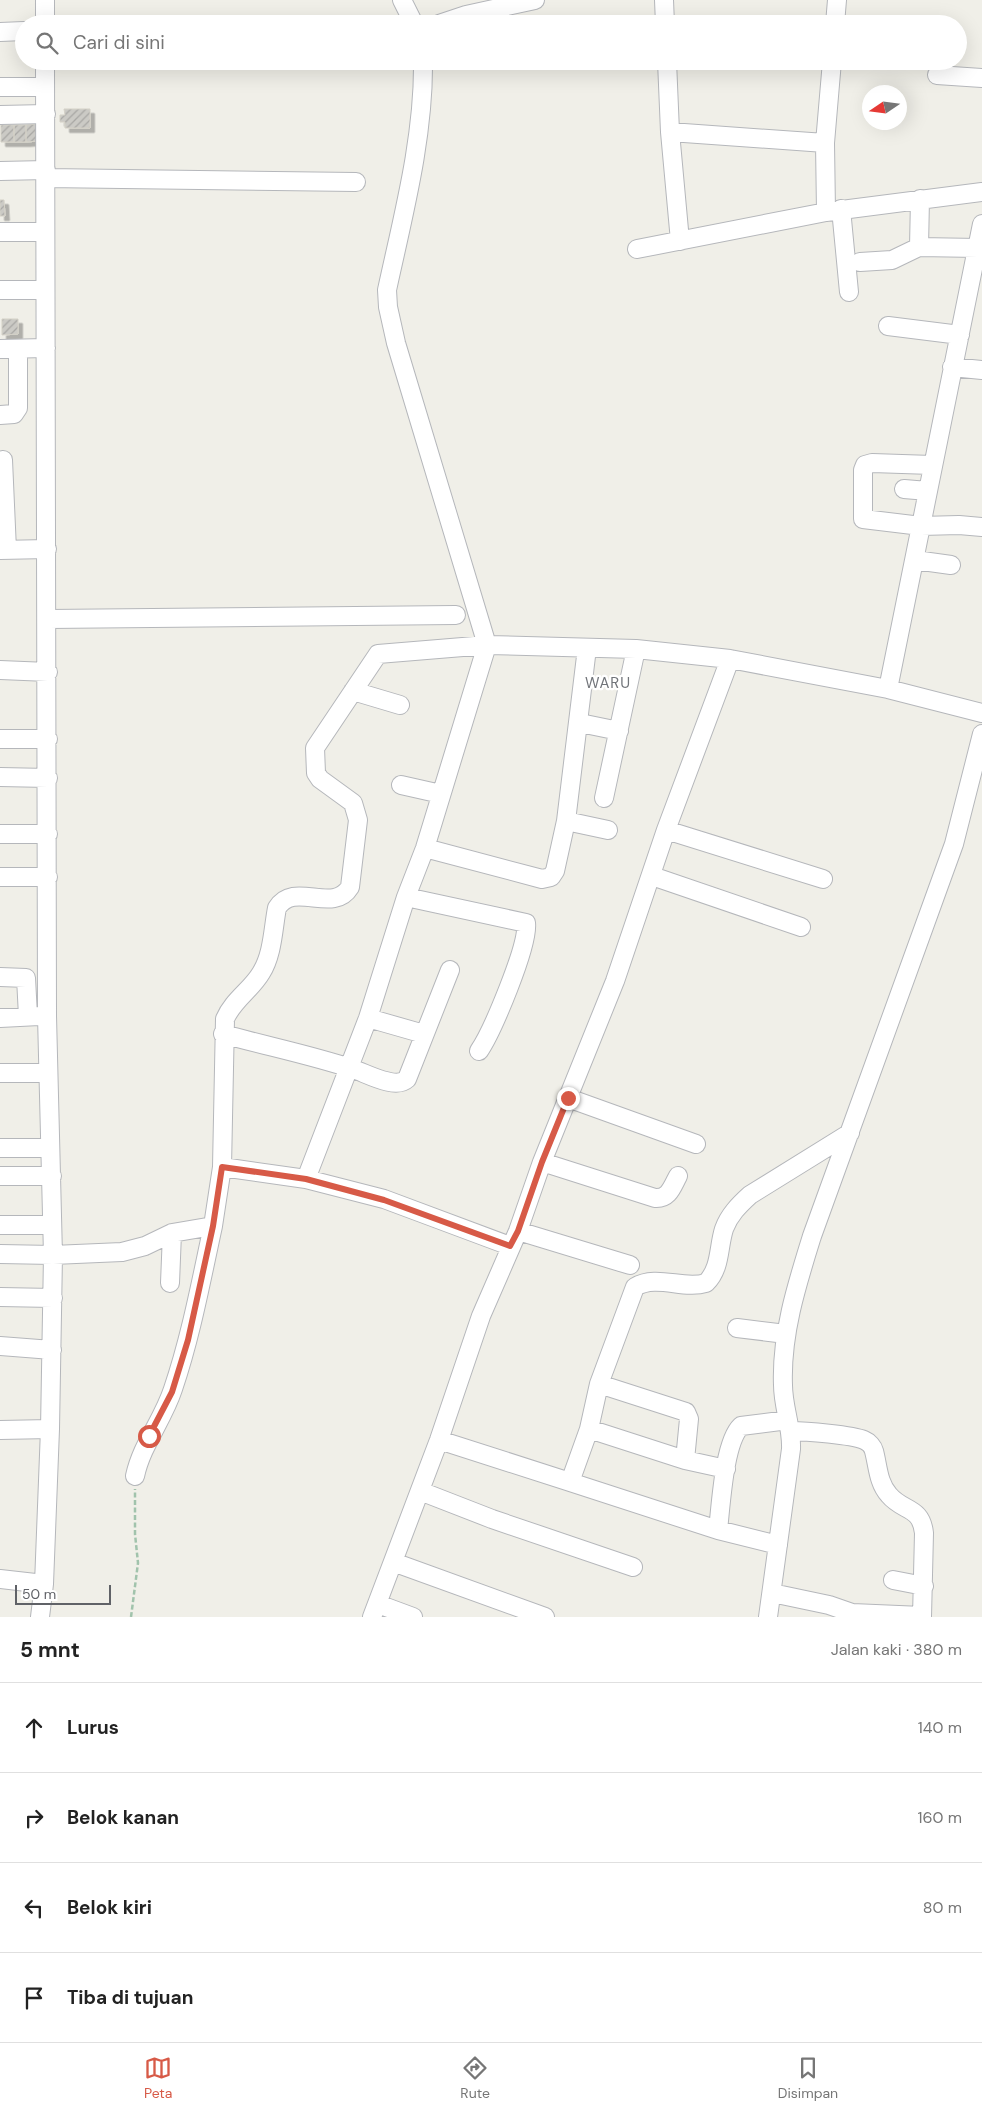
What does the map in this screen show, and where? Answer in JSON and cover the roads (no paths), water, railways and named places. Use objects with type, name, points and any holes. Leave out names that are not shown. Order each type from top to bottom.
[{"type":"street","points":[[45,15],[46,0]]},
{"type":"street","points":[[402,0],[410,15]]},
{"type":"street","points":[[664,0],[665,15]]},
{"type":"street","points":[[836,15],[837,0]]},
{"type":"street","points":[[466,15],[528,1]]},
{"type":"street","points":[[0,32],[15,31]]},
{"type":"street","points":[[40,1617],[44,1584],[53,1298],[52,1176],[47,1016],[48,549],[45,70]]},
{"type":"street","points":[[306,1179],[351,1068],[368,1018],[406,897],[425,848],[487,645],[396,343],[388,307],[387,290],[410,181],[419,122],[422,70]]},
{"type":"street","points":[[667,70],[680,241]]},
{"type":"street","points":[[831,70],[825,143],[834,210],[849,292]]},
{"type":"street","points":[[937,75],[982,78]]},
{"type":"street","points":[[0,87],[45,87]]},
{"type":"street","points":[[0,115],[46,114]]},
{"type":"street","points":[[670,132],[825,143]]},
{"type":"street","points":[[0,171],[46,174],[356,182]]},
{"type":"street","points":[[637,249],[834,210],[982,192]]},
{"type":"street","points":[[918,247],[920,199]]},
{"type":"street","points":[[888,689],[982,224]]},
{"type":"street","points":[[0,232],[45,232]]},
{"type":"street","points":[[860,262],[892,260],[918,247],[978,248]]},
{"type":"street","points":[[0,290],[45,290]]},
{"type":"street","points":[[888,326],[960,335]]},
{"type":"street","points":[[0,415],[14,414],[18,408],[9,349],[46,348]]},
{"type":"street","points":[[952,366],[982,370]]},
{"type":"street","points":[[3,460],[4,550],[48,549]]},
{"type":"street","points":[[932,465],[872,463],[865,465],[863,470],[863,519],[921,526],[959,524],[982,527]]},
{"type":"street","points":[[904,489],[928,491]]},
{"type":"street","points":[[915,560],[951,565]]},
{"type":"street","points":[[48,619],[456,615]]},
{"type":"street","points":[[135,1476],[139,1458],[172,1392],[188,1340],[213,1226],[222,1167],[225,1019],[228,1011],[253,984],[266,964],[277,908],[280,903],[292,896],[335,899],[344,895],[350,887],[358,820],[356,811],[346,796],[320,779],[314,768],[315,748],[365,670],[381,652],[487,645],[636,649],[721,657],[888,689],[982,713]]},
{"type":"street","points":[[425,848],[544,880],[551,877],[566,821],[580,723],[587,648]]},
{"type":"street","points":[[604,798],[636,649]]},
{"type":"street","points":[[413,1617],[375,1610],[439,1440],[481,1316],[514,1239],[542,1162],[615,981],[652,876],[721,657]]},
{"type":"street","points":[[0,670],[48,672]]},
{"type":"street","points":[[353,691],[400,705]]},
{"type":"street","points":[[580,723],[619,731]]},
{"type":"street","points":[[768,1617],[791,1449],[790,1425],[783,1387],[786,1334],[798,1280],[954,844],[982,734]]},
{"type":"street","points":[[0,739],[48,739]]},
{"type":"street","points":[[0,777],[48,778]]},
{"type":"street","points":[[400,785],[441,794]]},
{"type":"street","points":[[566,821],[608,830]]},
{"type":"street","points":[[666,830],[823,879]]},
{"type":"street","points":[[0,834],[48,834]]},
{"type":"street","points":[[652,876],[801,927]]},
{"type":"street","points":[[0,877],[48,877]]},
{"type":"street","points":[[406,897],[526,923],[520,957],[489,1036],[479,1052]]},
{"type":"street","points":[[224,1034],[351,1068],[392,1082],[405,1082],[450,970]]},
{"type":"street","points":[[0,977],[26,978],[28,1016]]},
{"type":"street","points":[[0,1018],[47,1016]]},
{"type":"street","points":[[368,1018],[424,1034]]},
{"type":"street","points":[[0,1073],[48,1074]]},
{"type":"street","points":[[568,1098],[696,1144]]},
{"type":"street","points":[[570,1482],[589,1429],[598,1384],[635,1287],[654,1281],[688,1286],[706,1283],[716,1270],[724,1230],[737,1207],[750,1196],[850,1133]]},
{"type":"street","points":[[0,1148],[50,1148]]},
{"type":"street","points":[[542,1162],[661,1199],[669,1194],[678,1176]]},
{"type":"street","points":[[222,1167],[306,1179],[514,1239],[630,1265]]},
{"type":"street","points":[[0,1176],[52,1176]]},
{"type":"street","points":[[0,1225],[52,1225]]},
{"type":"street","points":[[0,1254],[53,1255],[122,1252],[145,1246],[172,1233],[213,1226]]},
{"type":"street","points":[[170,1284],[172,1233]]},
{"type":"street","points":[[0,1297],[53,1298]]},
{"type":"street","points":[[737,1328],[786,1334]]},
{"type":"street","points":[[0,1346],[52,1350]]},
{"type":"street","points":[[598,1384],[686,1412],[689,1419],[685,1460]]},
{"type":"street","points":[[718,1530],[729,1446],[736,1431],[741,1426],[790,1425],[853,1437],[869,1443],[874,1452],[879,1474],[888,1494],[912,1510],[922,1520],[924,1533],[922,1617],[852,1613],[829,1605],[772,1593]]},
{"type":"street","points":[[0,1430],[50,1429]]},
{"type":"street","points":[[589,1429],[685,1460],[726,1469]]},
{"type":"street","points":[[439,1440],[718,1530],[778,1545]]},
{"type":"street","points":[[420,1491],[492,1519],[633,1566]]},
{"type":"street","points":[[394,1562],[545,1617]]},
{"type":"street","points":[[0,1579],[44,1584]]},
{"type":"street","points":[[893,1580],[924,1586]]},
{"type":"district","name":"WARU","points":[[608,683]]}]
